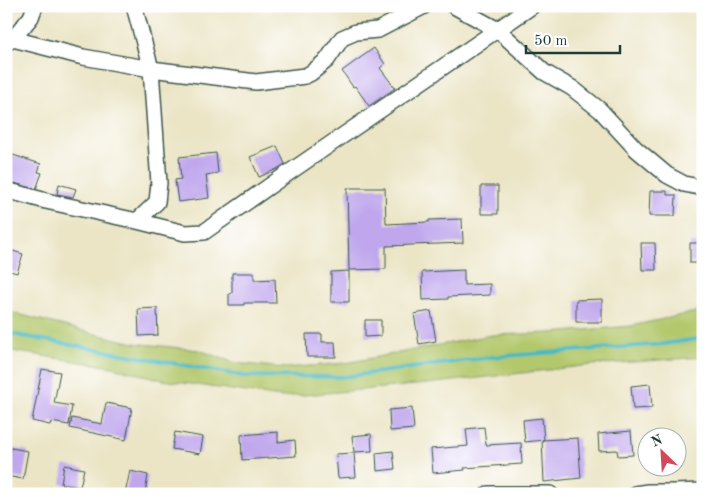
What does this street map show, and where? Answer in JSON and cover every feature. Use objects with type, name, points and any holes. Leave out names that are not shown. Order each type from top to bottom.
[{"type":"street","points":[[35,6],[31,17],[10,41],[151,69],[256,82],[311,74],[327,60],[342,38],[356,32],[378,30],[424,6]]},
{"type":"street","points":[[134,6],[151,69],[159,183],[157,202],[137,221]]},
{"type":"street","points":[[454,6],[498,30],[544,72],[572,88],[600,110],[636,149],[667,175],[684,184],[700,187]]},
{"type":"street","points":[[6,190],[185,233],[204,232],[532,6]]},
{"type":"street","points":[[635,494],[703,490]]},
{"type":"street","points":[[488,494],[550,494]]},
{"type":"green space","points":[[703,310],[703,357],[591,365],[427,384],[281,397],[163,380],[112,367],[6,350],[6,311],[134,343],[199,350],[235,363],[285,368],[346,363],[492,335],[550,333],[631,326]]},
{"type":"building","points":[[374,48],[385,64],[380,68],[395,88],[369,106],[342,71]]},
{"type":"building","points":[[277,146],[285,164],[259,177],[250,157]]},
{"type":"building","points":[[216,153],[218,173],[206,175],[209,198],[178,202],[175,180],[181,179],[179,157]]},
{"type":"building","points":[[13,155],[41,164],[38,172],[42,173],[36,189],[6,181],[6,174]]},
{"type":"building","points":[[59,184],[76,189],[73,197],[57,194]]},
{"type":"building","points":[[481,186],[498,186],[498,214],[481,214]]},
{"type":"building","points":[[347,188],[385,188],[386,224],[462,219],[463,243],[386,246],[386,269],[349,270]]},
{"type":"building","points":[[650,191],[667,191],[667,195],[676,195],[675,216],[649,216]]},
{"type":"building","points":[[641,243],[655,243],[656,270],[642,270]]},
{"type":"building","points":[[690,243],[703,243],[703,263],[690,263]]},
{"type":"building","points":[[6,249],[23,254],[17,273],[6,270]]},
{"type":"building","points":[[464,270],[464,285],[490,284],[490,295],[423,300],[422,272]]},
{"type":"building","points":[[349,271],[349,302],[331,302],[331,272]]},
{"type":"building","points":[[232,273],[254,273],[254,280],[275,279],[276,303],[229,305],[229,294],[232,293]]},
{"type":"building","points":[[602,299],[602,322],[576,322],[576,300]]},
{"type":"building","points":[[157,308],[158,335],[139,336],[138,309]]},
{"type":"building","points":[[431,311],[436,341],[419,344],[414,314]]},
{"type":"building","points":[[365,320],[381,320],[381,336],[365,337]]},
{"type":"building","points":[[306,334],[322,334],[322,342],[335,342],[336,357],[307,357]]},
{"type":"building","points":[[42,369],[60,372],[54,403],[72,406],[69,425],[51,422],[50,425],[32,421]]},
{"type":"building","points":[[650,384],[652,408],[633,409],[631,386]]},
{"type":"building","points":[[106,403],[132,408],[126,440],[70,428],[72,418],[102,424]]},
{"type":"building","points":[[412,408],[414,429],[390,431],[389,410]]},
{"type":"building","points":[[542,418],[544,440],[525,442],[523,420]]},
{"type":"building","points":[[484,427],[486,445],[521,443],[522,464],[464,468],[465,470],[433,473],[431,449],[468,446],[466,429]]},
{"type":"building","points":[[631,431],[633,455],[618,456],[617,450],[599,451],[598,434]]},
{"type":"building","points":[[175,432],[203,437],[200,454],[172,449]]},
{"type":"building","points":[[278,432],[278,442],[295,440],[296,456],[242,460],[241,435]]},
{"type":"building","points":[[371,434],[372,451],[354,452],[352,436]]},
{"type":"building","points":[[578,438],[581,478],[544,482],[542,440]]},
{"type":"building","points":[[11,448],[28,451],[23,479],[6,476]]},
{"type":"building","points":[[393,451],[395,469],[377,471],[376,453]]},
{"type":"building","points":[[354,453],[356,477],[338,478],[336,454]]},
{"type":"building","points":[[64,465],[84,469],[80,487],[61,484]]},
{"type":"building","points":[[130,471],[148,475],[145,494],[125,494]]},
{"type":"waterway","points":[[6,333],[244,376],[343,377],[492,357],[664,344],[703,338]]}]
